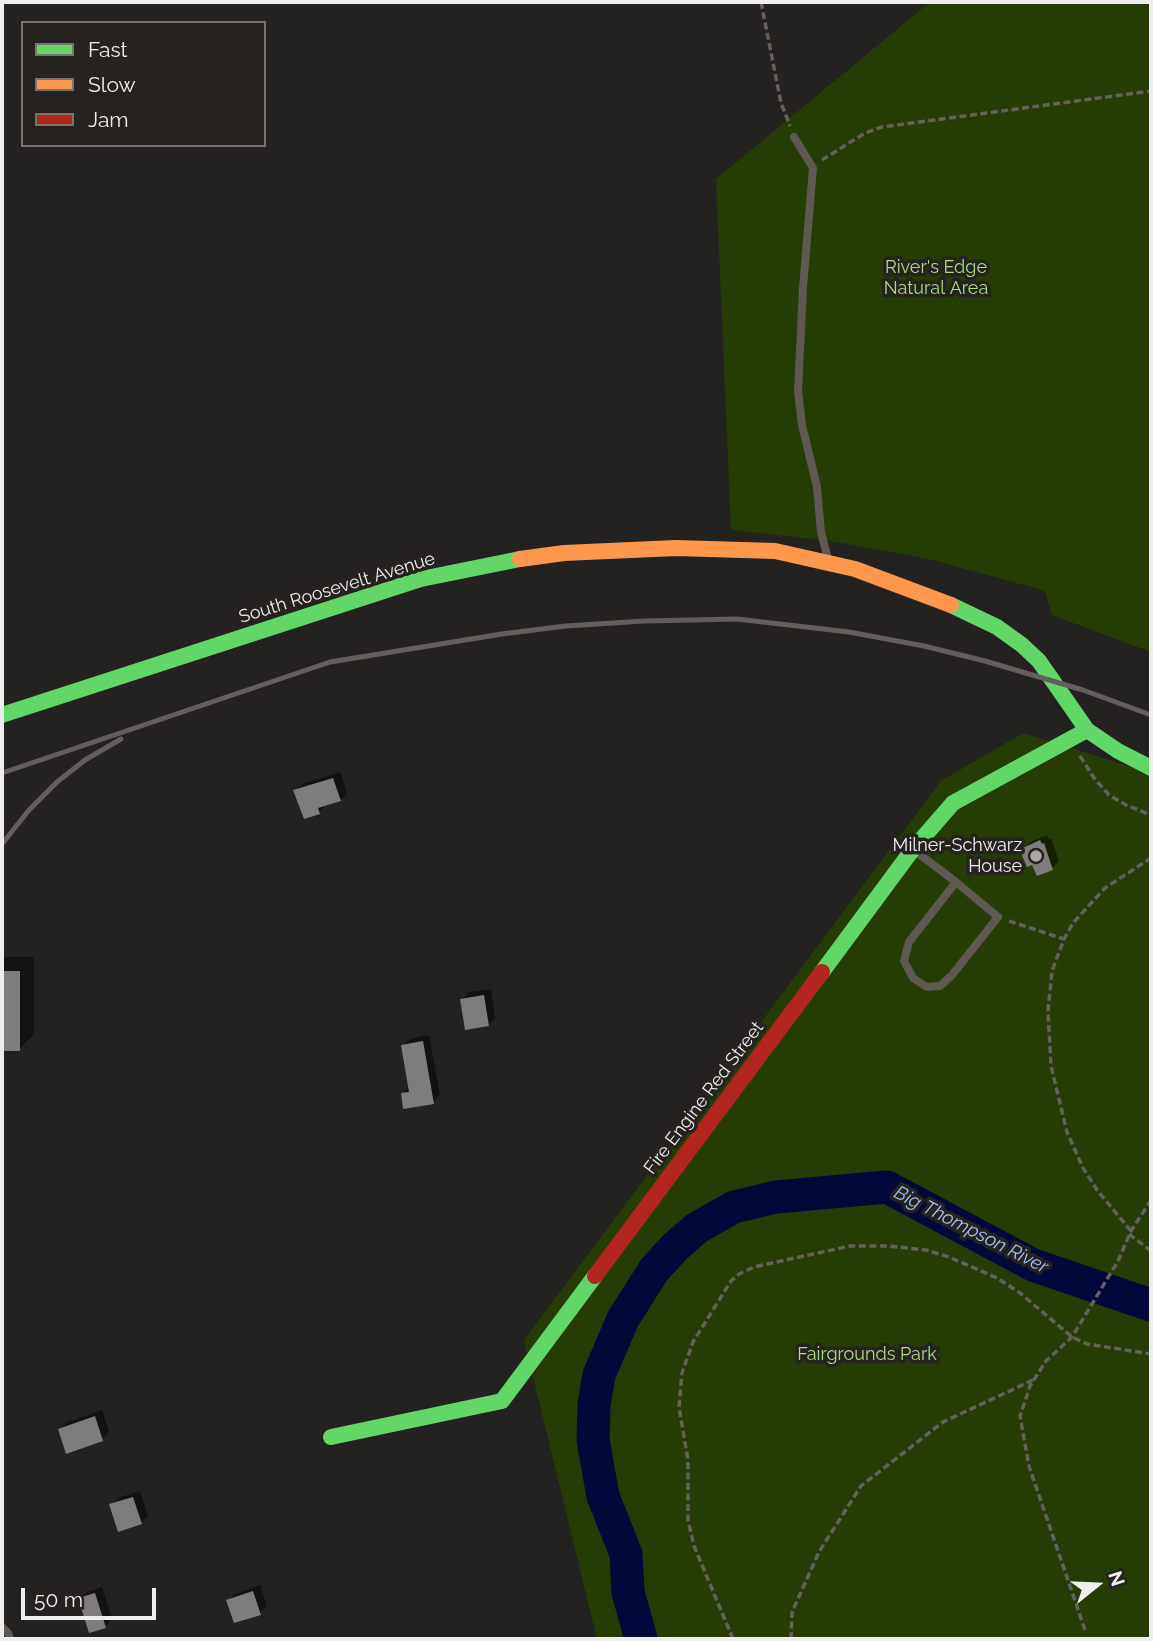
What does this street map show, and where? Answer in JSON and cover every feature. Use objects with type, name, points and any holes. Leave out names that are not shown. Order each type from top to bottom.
[{"type":"street","name":"South Roosevelt Avenue","points":[[2,715],[421,579],[564,553],[676,548],[775,551],[855,569],[937,598],[997,627],[1022,645],[1039,661],[1087,730]]},
{"type":"street","name":"Fire Engine Red Street","points":[[331,1437],[502,1401],[913,849],[953,803],[1087,730]]},
{"type":"street","points":[[1087,730],[1118,751],[1151,768]]},
{"type":"lane","points":[[794,137],[813,168],[798,391],[802,425],[817,487],[821,532],[829,562]]},
{"type":"lane","points":[[913,849],[956,882],[998,916],[963,962],[940,986],[927,987],[913,978],[904,961],[909,942],[956,882]]},
{"type":"lane","points":[[2,1627],[10,1639]]},
{"type":"path","points":[[761,2],[781,103],[794,137]]},
{"type":"path","points":[[813,168],[842,145],[865,132],[882,127],[1151,92]]},
{"type":"path","points":[[1071,739],[1086,767],[1109,795],[1151,815]]},
{"type":"path","points":[[1151,858],[1105,888],[1080,914],[1063,939],[1052,971],[1048,1011],[1051,1066],[1067,1132],[1083,1168],[1097,1190],[1130,1233],[1151,1251]]},
{"type":"path","points":[[998,916],[1063,939]]},
{"type":"path","points":[[1085,1630],[1029,1466],[1020,1416],[1034,1379],[1046,1361],[1072,1337],[1151,1200]]},
{"type":"path","points":[[733,1639],[691,1534],[687,1506],[688,1460],[679,1407],[682,1373],[693,1342],[731,1281],[754,1267],[850,1246],[926,1250],[997,1278],[1020,1293],[1072,1337],[1087,1344],[1151,1354]]},
{"type":"path","points":[[791,1639],[792,1612],[819,1552],[861,1486],[943,1422],[1034,1379]]},
{"type":"green space","name":"River's Edge Natural Area","points":[[930,2],[1151,2],[1151,652],[1052,615],[1045,591],[1028,586],[929,559],[831,541],[731,530],[716,179]]},
{"type":"green space","name":"Fairgrounds Park","points":[[1023,733],[1151,773],[1151,1639],[597,1639],[524,1340],[941,781]]},
{"type":"building","points":[[333,778],[341,801],[318,808],[320,814],[304,819],[293,790]]},
{"type":"building","name":"Milner-Schwarz House","points":[[1040,840],[1044,843],[1053,870],[1037,876],[1032,865],[1027,867],[1021,853],[1024,852],[1023,848]]},
{"type":"building","points":[[2,971],[20,971],[20,1051],[2,1051]]},
{"type":"building","points":[[484,995],[489,1026],[465,1030],[460,999]]},
{"type":"building","points":[[423,1041],[434,1104],[403,1109],[401,1093],[409,1092],[401,1045]]},
{"type":"building","points":[[95,1416],[103,1441],[66,1454],[58,1429]]},
{"type":"building","points":[[133,1497],[142,1524],[118,1532],[109,1504]]},
{"type":"building","points":[[253,1591],[261,1615],[234,1623],[226,1600]]},
{"type":"building","points":[[95,1593],[106,1628],[89,1633],[78,1598]]},
{"type":"waterway","name":"Big Thompson River","points":[[641,1639],[628,1592],[626,1554],[603,1496],[593,1440],[594,1405],[599,1375],[623,1319],[654,1270],[697,1228],[734,1207],[776,1197],[887,1187],[1033,1265],[1151,1305]]},
{"type":"railway","points":[[2,773],[330,662],[502,634],[566,626],[644,621],[737,619],[849,632],[985,661],[1083,690],[1151,715]]},
{"type":"railway","points":[[2,844],[29,810],[57,782],[85,760],[121,739]]},
{"type":"traffic: fast","points":[[2,715],[421,579],[520,559]]},
{"type":"traffic: fast","points":[[951,605],[997,627],[1022,645],[1039,661],[1087,730],[1118,751],[1151,768]]},
{"type":"traffic: fast","points":[[822,972],[913,849],[953,803],[1087,730]]},
{"type":"traffic: fast","points":[[331,1437],[502,1401],[595,1276]]},
{"type":"traffic: slow","points":[[520,559],[564,553],[676,548],[775,551],[855,569],[951,605]]},
{"type":"traffic: jam","points":[[595,1276],[822,972]]},
{"type":"place","name":"Milner-Schwarz House","points":[[1036,856]]}]
